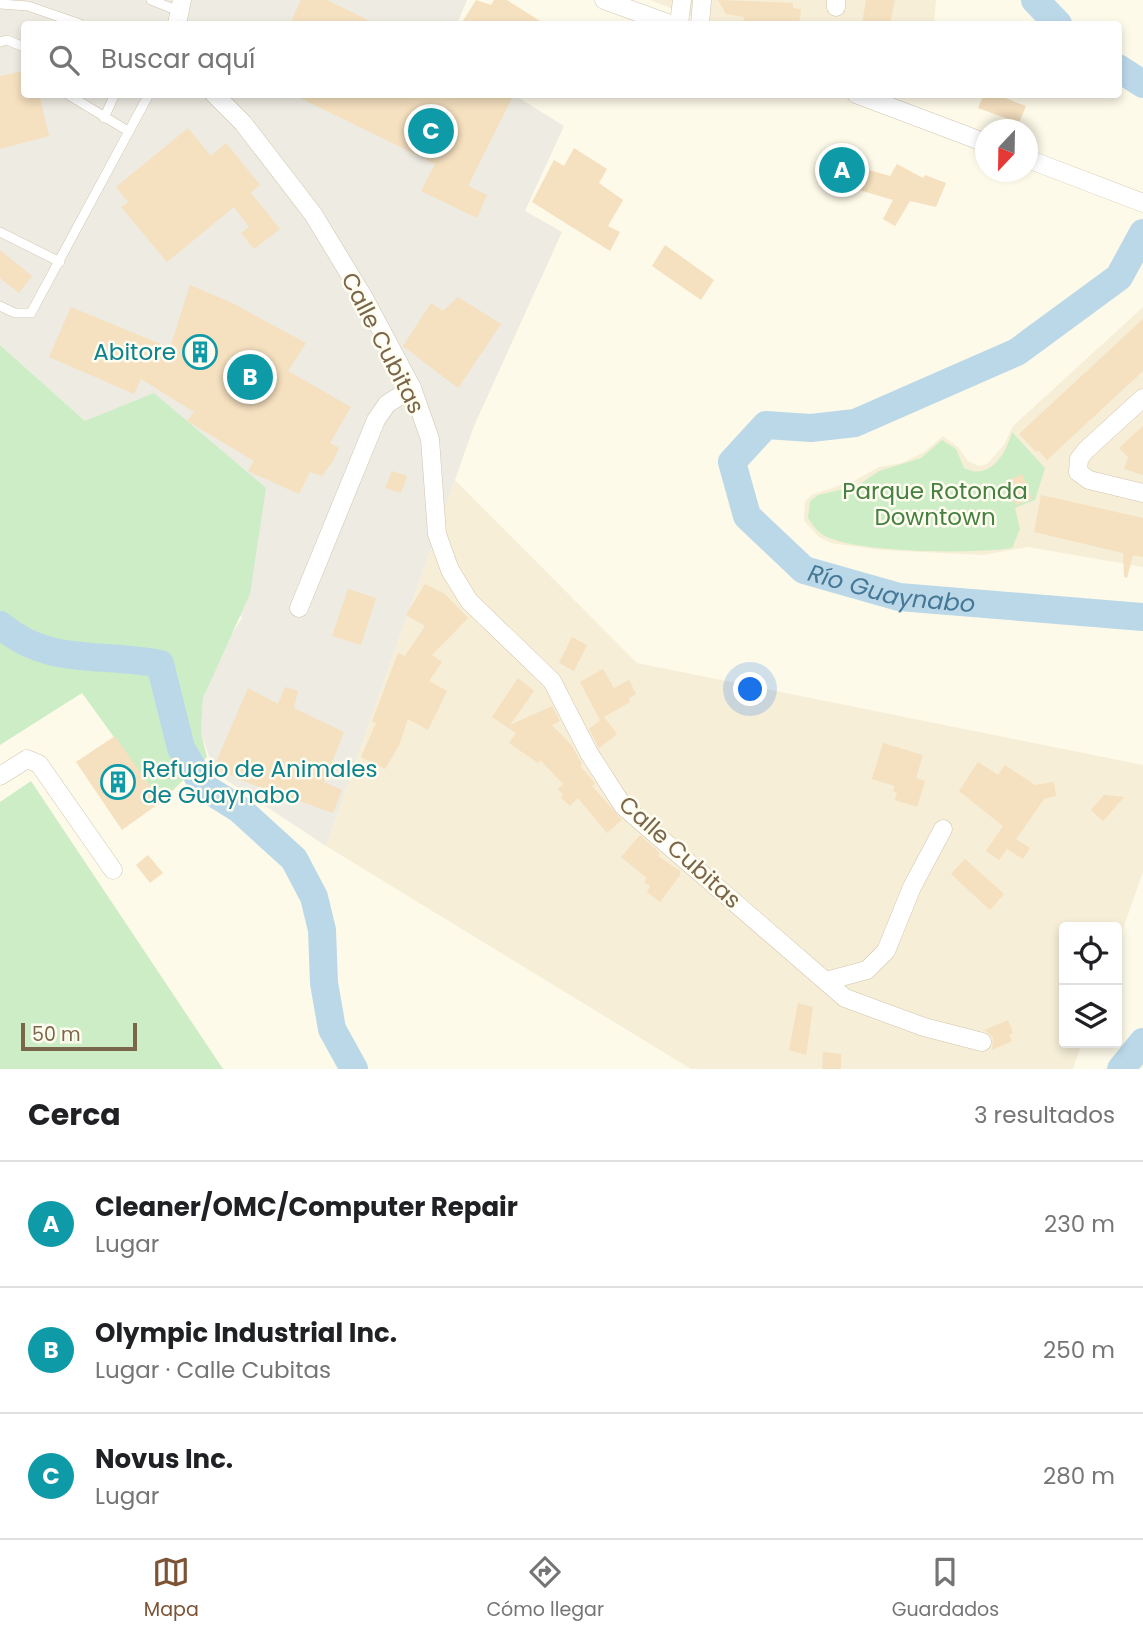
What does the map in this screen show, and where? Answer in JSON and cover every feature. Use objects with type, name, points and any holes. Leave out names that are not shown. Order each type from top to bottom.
[{"type":"street","points":[[604,0],[662,21]]},
{"type":"street","points":[[679,21],[682,0]]},
{"type":"street","points":[[700,21],[702,0]]},
{"type":"street","name":"Calle Cubitas","points":[[218,98],[243,123],[313,214],[364,298],[412,388],[430,439],[437,534],[450,570],[469,601],[552,681],[589,753],[623,806],[845,998],[871,1009],[982,1042]]},
{"type":"street","points":[[867,98],[975,139]]},
{"type":"street","points":[[1038,163],[1143,203]]},
{"type":"street","points":[[299,608],[376,420],[387,404],[412,388]]},
{"type":"street","points":[[1143,398],[1086,450],[1079,459],[1078,472],[1089,480],[1143,493]]},
{"type":"street","points":[[0,776],[26,760],[39,764],[113,870]]},
{"type":"street","points":[[826,981],[867,970],[886,951],[912,887],[943,830]]},
{"type":"lane","points":[[151,0],[179,12]]},
{"type":"lane","points":[[0,4],[28,6],[71,21]]},
{"type":"lane","points":[[0,42],[7,40],[21,46]]},
{"type":"lane","points":[[73,98],[128,131]]},
{"type":"lane","points":[[104,118],[113,98]]},
{"type":"lane","points":[[0,306],[15,313],[31,313],[147,98]]},
{"type":"lane","points":[[0,232],[60,262]]},
{"type":"shaded area","points":[[0,0],[467,0],[458,21],[21,21],[21,98],[519,98],[564,126],[525,211],[562,232],[474,426],[326,846],[214,772],[201,732],[203,698],[225,645],[242,618],[85,421],[0,345]]},
{"type":"shaded area","points":[[650,0],[936,0],[934,21],[704,21]]},
{"type":"shaded area","points":[[1143,307],[1143,567],[1028,547],[983,555],[881,550],[831,543],[819,537],[804,521],[805,501],[813,494],[854,481],[879,467],[902,463],[924,452],[943,436],[958,447],[968,461],[979,466],[987,464],[1004,445],[1013,426]]},
{"type":"shaded area","points":[[455,480],[637,663],[1143,765],[1143,872],[1122,932],[1122,922],[1059,922],[1059,1048],[1080,1048],[1073,1069],[691,1069],[326,846]]},
{"type":"green space","points":[[0,345],[85,421],[154,393],[266,488],[250,594],[203,698],[201,732],[207,757],[161,802],[82,693],[0,745]]},
{"type":"green space","name":"Parque Rotonda Downtown","points":[[1012,432],[1045,468],[1035,500],[1015,508],[1020,529],[1012,548],[946,551],[865,546],[827,537],[816,529],[808,518],[810,501],[818,495],[857,486],[879,471],[921,458],[942,440],[956,449],[964,468],[982,471],[996,463],[1006,449]]},
{"type":"green space","points":[[31,781],[223,1069],[0,1069],[0,802]]},
{"type":"building","points":[[301,0],[327,0],[370,21],[291,21]]},
{"type":"building","points":[[476,0],[491,5],[494,0],[507,0],[540,21],[463,21]]},
{"type":"building","points":[[718,0],[793,3],[793,8],[801,9],[799,21],[743,21],[744,17],[726,14]]},
{"type":"building","points":[[866,0],[895,0],[891,21],[862,21]]},
{"type":"building","points":[[21,72],[21,98],[40,98],[49,136],[0,149],[0,76]]},
{"type":"building","points":[[300,98],[512,98],[468,186],[487,195],[477,218],[421,191],[435,164]]},
{"type":"building","points":[[982,98],[1005,98],[1026,106],[1021,119],[1008,119],[978,108]]},
{"type":"building","points":[[188,128],[211,156],[226,143],[260,185],[251,193],[280,229],[254,249],[241,233],[249,227],[234,207],[167,262],[121,207],[128,202],[116,187]]},
{"type":"building","points":[[574,148],[607,169],[599,183],[623,200],[608,226],[620,232],[610,251],[532,202],[554,160],[564,166]]},
{"type":"building","points":[[838,149],[858,155],[855,166],[890,176],[897,164],[923,178],[925,175],[946,183],[936,207],[910,201],[895,226],[883,219],[893,200],[849,187],[847,192],[826,185]]},
{"type":"building","points":[[665,245],[714,280],[701,300],[652,266]]},
{"type":"building","points":[[0,250],[32,276],[19,293],[0,278]]},
{"type":"building","points":[[190,285],[232,303],[306,343],[288,371],[351,407],[330,443],[339,448],[333,461],[322,476],[310,472],[299,494],[248,471],[254,461],[187,421],[194,412],[141,379],[134,394],[49,357],[71,307],[170,348]]},
{"type":"building","points":[[458,297],[501,324],[458,388],[403,346],[431,303],[443,311]]},
{"type":"building","points":[[1143,319],[1143,371],[1047,460],[1038,450],[1036,452],[1019,434]]},
{"type":"building","points":[[1143,426],[1143,475],[1124,469],[1128,457],[1119,448]]},
{"type":"building","points":[[392,471],[407,476],[401,493],[385,488]]},
{"type":"building","points":[[1022,474],[1032,499],[1016,505],[1006,481]]},
{"type":"building","points":[[1041,495],[1143,518],[1143,557],[1133,555],[1127,578],[1124,577],[1123,553],[1034,532]]},
{"type":"building","points":[[425,584],[445,594],[468,618],[432,655],[442,662],[429,681],[447,691],[428,730],[408,719],[399,745],[385,769],[361,757],[376,723],[372,721],[398,653],[405,656],[425,626],[406,615]]},
{"type":"building","points":[[348,589],[376,598],[361,645],[332,636]]},
{"type":"building","points":[[572,637],[587,645],[574,671],[559,663]]},
{"type":"building","points":[[603,669],[614,688],[629,680],[636,694],[629,698],[630,702],[604,717],[617,734],[599,748],[589,729],[603,718],[600,720],[580,682]]},
{"type":"building","points":[[518,678],[534,691],[510,725],[552,706],[560,721],[552,725],[572,746],[582,764],[580,766],[595,783],[592,786],[622,820],[607,833],[578,798],[570,806],[561,798],[563,795],[558,789],[563,784],[540,760],[538,763],[509,743],[516,733],[492,717]]},
{"type":"building","points":[[285,687],[298,691],[294,708],[344,732],[324,782],[342,790],[333,813],[243,781],[214,767],[248,688],[278,704]]},
{"type":"building","name":"Refugio de Animales de Guaynabo","points":[[115,736],[161,802],[122,830],[76,762]]},
{"type":"building","points":[[883,743],[923,755],[916,778],[925,781],[917,807],[895,800],[895,786],[872,779]]},
{"type":"building","points":[[978,762],[998,775],[1005,765],[1035,785],[1054,782],[1056,796],[1044,799],[1016,839],[1030,848],[1023,859],[1007,849],[999,860],[986,851],[1003,826],[959,791]]},
{"type":"building","points":[[1104,795],[1124,797],[1103,821],[1091,810]]},
{"type":"building","points":[[640,835],[660,853],[658,856],[680,871],[680,875],[660,902],[647,892],[650,886],[644,882],[647,878],[621,857]]},
{"type":"building","points":[[148,855],[163,873],[150,883],[136,865]]},
{"type":"building","points":[[965,859],[1004,894],[990,910],[951,874]]},
{"type":"building","points":[[798,1003],[813,1007],[806,1055],[789,1050]]},
{"type":"building","points":[[1008,1020],[1013,1033],[1009,1035],[1012,1041],[992,1050],[993,1038],[985,1030]]},
{"type":"building","points":[[823,1052],[841,1054],[841,1069],[822,1069]]},
{"type":"waterway","name":"Río Guaynabo","points":[[1035,0],[1055,21]]},
{"type":"waterway","name":"Río Guaynabo","points":[[1122,71],[1143,84]]},
{"type":"waterway","name":"Río Guaynabo","points":[[1143,233],[1119,277],[1017,352],[855,423],[811,428],[766,425],[732,462],[747,516],[804,570],[899,597],[1143,617]]},
{"type":"waterway","points":[[0,625],[19,638],[57,653],[160,664],[181,748],[204,787],[239,809],[294,859],[314,897],[322,930],[324,983],[332,1029],[354,1069]]},
{"type":"waterway","name":"Río Guaynabo","points":[[1121,1069],[1143,1042]]},
{"type":"place","name":"Novus Inc.","points":[[431,131]]},
{"type":"place","name":"Cleaner/OMC/Computer Repair","points":[[842,170]]},
{"type":"place","name":"Abitore","points":[[200,352]]},
{"type":"place","name":"Olympic Industrial Inc.","points":[[250,377]]},
{"type":"place","name":"Refugio de Animales de Guaynabo","points":[[118,782]]}]
